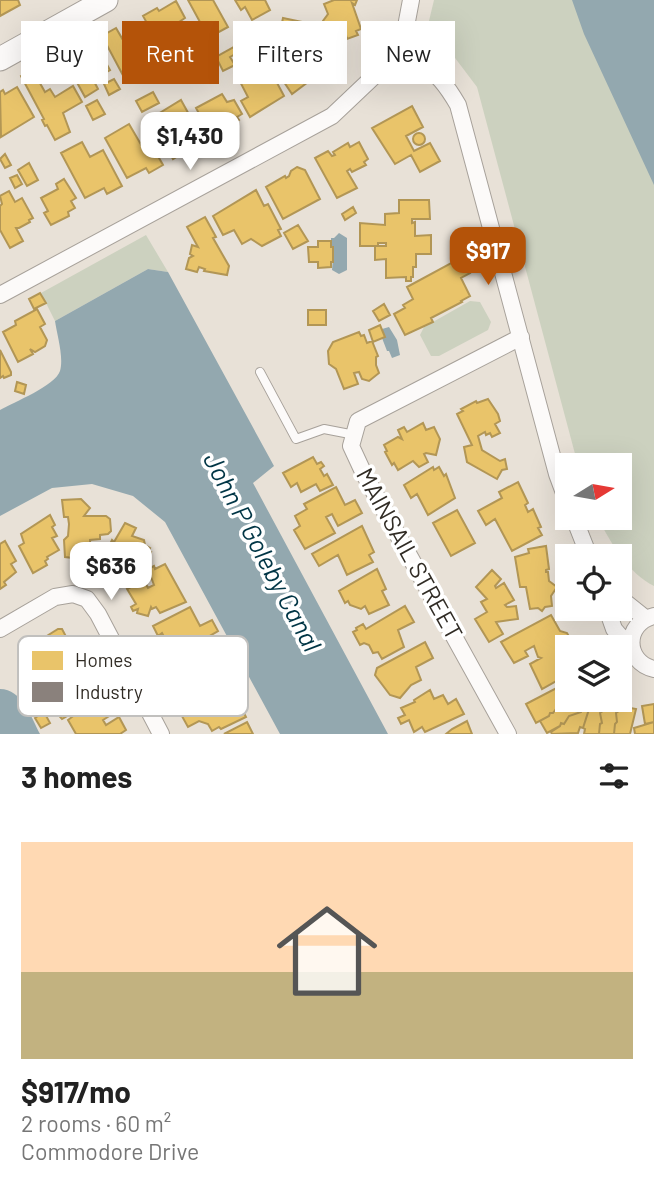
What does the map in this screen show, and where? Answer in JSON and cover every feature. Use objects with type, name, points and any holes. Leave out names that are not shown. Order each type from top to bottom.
[{"type":"street","points":[[0,59],[106,0]]},
{"type":"street","points":[[407,21],[411,0]]},
{"type":"street","points":[[0,295],[332,116],[366,84]]},
{"type":"street","points":[[444,84],[457,105],[555,466]]},
{"type":"street","name":"MAINSAIL STREET","points":[[508,734],[351,446],[358,421],[521,337]]},
{"type":"street","points":[[0,629],[55,597],[73,594],[87,599],[110,636]]},
{"type":"street","points":[[632,606],[650,617],[635,628],[632,635]]},
{"type":"street","points":[[632,650],[641,663],[654,668]]},
{"type":"street","points":[[152,716],[161,734]]},
{"type":"lane","points":[[260,372],[296,439],[324,429],[355,435]]},
{"type":"green space","points":[[434,0],[654,0],[654,586],[632,570],[632,544],[612,544],[605,530],[632,530],[632,453],[575,453],[477,87],[455,58],[455,21],[429,21]]},
{"type":"green space","points":[[146,235],[168,272],[148,269],[55,321],[41,293]]},
{"type":"green space","points":[[470,301],[480,302],[491,322],[488,330],[439,356],[431,356],[420,335],[424,327]]},
{"type":"water","points":[[572,0],[654,0],[654,185],[584,34]]},
{"type":"water","points":[[339,233],[347,238],[347,270],[339,274],[332,270],[334,247],[331,246],[331,238]]},
{"type":"water","name":"John P Goleby Canal","points":[[148,269],[168,272],[274,466],[253,483],[388,734],[280,734],[248,675],[248,636],[227,636],[165,522],[133,496],[92,484],[52,488],[0,516],[0,410],[43,388],[57,377],[61,359],[55,321]]},
{"type":"water","points":[[389,327],[397,340],[400,355],[392,358],[382,338],[385,337],[382,329]]},
{"type":"water","points":[[0,689],[8,690],[18,697],[18,716],[31,716],[40,734],[0,734]]},
{"type":"building: Homes","points":[[0,0],[18,0],[20,5],[0,16]]},
{"type":"building: Homes","points":[[188,0],[213,0],[228,27],[219,32],[219,21],[199,21]]},
{"type":"building: Homes","points":[[235,0],[265,0],[270,10],[252,20],[245,7],[241,10]]},
{"type":"building: Homes","points":[[334,0],[357,0],[355,5],[352,3],[361,29],[356,31],[358,35],[347,39],[347,21],[323,21],[328,14],[324,4]]},
{"type":"building: Homes","points":[[176,1],[185,18],[180,21],[146,21],[143,16],[157,8],[159,11]]},
{"type":"building: Homes","points":[[116,28],[122,38],[122,74],[108,47],[108,33]]},
{"type":"building: Homes","points":[[233,48],[233,55],[230,57],[233,66],[223,71],[219,55]]},
{"type":"building: Homes","points":[[114,79],[120,89],[109,95],[104,84]]},
{"type":"building: Homes","points":[[25,84],[40,84],[45,92],[50,89],[55,97],[73,86],[82,102],[63,113],[70,132],[55,140],[47,125],[45,126],[42,120],[44,119]]},
{"type":"building: Homes","points":[[78,84],[95,84],[98,89],[85,97]]},
{"type":"building: Homes","points":[[241,84],[278,84],[284,96],[250,117],[241,101],[248,97]]},
{"type":"building: Homes","points":[[285,84],[305,84],[292,94]]},
{"type":"building: Homes","points":[[17,87],[34,117],[1,137],[0,92],[3,90],[5,94]]},
{"type":"building: Homes","points":[[153,92],[159,103],[142,112],[136,101]]},
{"type":"building: Homes","points":[[222,94],[227,102],[234,100],[242,114],[237,117],[239,120],[231,125],[232,127],[222,132],[221,130],[212,138],[196,108]]},
{"type":"building: Homes","points":[[97,100],[105,114],[93,120],[86,106]]},
{"type":"building: Homes","points":[[181,100],[202,138],[184,146],[186,151],[173,159],[153,117]]},
{"type":"building: Homes","points":[[412,106],[423,127],[406,136],[414,151],[430,143],[440,161],[420,172],[411,155],[395,164],[372,128]]},
{"type":"building: Homes","points":[[129,124],[143,148],[151,144],[163,165],[149,173],[146,168],[127,178],[105,138]]},
{"type":"building: Homes","points":[[419,133],[425,139],[419,145],[413,139]]},
{"type":"building: Homes","points":[[82,142],[90,157],[103,150],[122,186],[107,194],[104,188],[85,198],[61,153]]},
{"type":"building: Homes","points":[[359,142],[368,159],[364,162],[366,165],[352,172],[350,169],[347,171],[357,188],[337,198],[315,158],[328,151],[332,156],[335,155],[333,152],[348,143],[350,147]]},
{"type":"building: Homes","points":[[5,154],[11,165],[5,168],[0,159]]},
{"type":"building: Homes","points":[[29,163],[38,180],[27,186],[18,170]]},
{"type":"building: Homes","points":[[297,167],[305,170],[320,199],[283,219],[266,187],[285,176],[286,178]]},
{"type":"building: Homes","points":[[17,175],[22,184],[15,188],[10,178]]},
{"type":"building: Homes","points":[[64,179],[76,198],[71,201],[75,208],[68,212],[69,216],[51,225],[44,213],[48,211],[41,198],[58,189],[56,184]]},
{"type":"building: Homes","points":[[256,190],[264,206],[268,204],[281,229],[278,230],[281,236],[262,246],[251,239],[242,244],[234,230],[223,235],[213,216]]},
{"type":"building: Homes","points":[[9,191],[15,202],[22,198],[33,218],[16,228],[23,241],[10,248],[0,230],[0,196]]},
{"type":"building: Homes","points":[[399,200],[429,200],[430,219],[412,219],[412,223],[415,222],[415,236],[431,235],[431,254],[416,254],[416,267],[413,267],[411,281],[406,281],[406,277],[386,278],[386,259],[375,260],[375,246],[360,246],[360,223],[385,225],[385,214],[399,213]]},
{"type":"building: Homes","points":[[353,207],[356,213],[345,220],[342,214]]},
{"type":"building: Homes","points":[[205,217],[229,266],[227,275],[204,271],[205,269],[199,267],[197,272],[186,269],[189,258],[193,256],[190,254],[192,245],[198,247],[187,227]]},
{"type":"building: Homes","points":[[298,225],[308,241],[293,249],[284,233]]},
{"type":"building: Homes","points":[[318,241],[331,241],[331,267],[318,268],[318,262],[309,262],[308,247],[318,247]]},
{"type":"building: Homes","points":[[463,261],[470,273],[461,278],[470,296],[431,318],[433,322],[405,335],[394,314],[405,308],[403,305],[413,299],[407,287],[453,262],[455,266]]},
{"type":"building: Homes","points":[[40,293],[46,303],[34,309],[29,299]]},
{"type":"building: Homes","points":[[384,304],[390,315],[379,321],[373,311]]},
{"type":"building: Homes","points":[[37,309],[45,324],[40,327],[47,340],[45,346],[35,352],[30,349],[33,354],[18,362],[3,332],[16,325],[15,321]]},
{"type":"building: Homes","points":[[308,310],[326,310],[326,325],[308,325]]},
{"type":"building: Homes","points":[[380,325],[385,337],[373,342],[369,330]]},
{"type":"building: Homes","points":[[359,332],[361,336],[364,335],[367,343],[372,341],[378,356],[376,365],[379,373],[369,381],[362,379],[359,372],[354,373],[358,384],[344,389],[336,369],[329,364],[328,351],[333,342]]},
{"type":"building: Homes","points":[[0,350],[11,372],[11,375],[4,378],[0,378]]},
{"type":"building: Homes","points":[[17,382],[26,385],[24,394],[15,391]]},
{"type":"building: Homes","points":[[488,399],[498,414],[500,421],[495,424],[500,433],[492,437],[485,432],[478,436],[482,450],[500,461],[505,459],[507,469],[502,470],[497,479],[467,462],[464,447],[472,445],[457,414],[476,401],[477,403]]},
{"type":"building: Homes","points":[[423,423],[426,430],[434,427],[440,439],[436,455],[426,453],[424,454],[428,462],[419,467],[413,461],[398,470],[394,463],[392,465],[384,445],[398,437],[402,439],[398,430],[404,427],[407,432]]},
{"type":"building: Homes","points":[[313,457],[317,464],[321,462],[324,466],[320,469],[324,476],[327,474],[333,485],[320,491],[316,484],[301,492],[297,483],[291,487],[283,473]]},
{"type":"building: Homes","points":[[433,467],[434,470],[439,467],[444,476],[446,474],[455,498],[428,515],[417,494],[411,498],[404,485]]},
{"type":"building: Homes","points":[[518,482],[528,503],[525,505],[528,512],[533,509],[542,535],[512,551],[495,519],[486,525],[478,511],[502,498],[499,492]]},
{"type":"building: Homes","points":[[336,487],[345,505],[355,500],[362,513],[338,526],[332,514],[326,517],[335,533],[305,549],[294,530],[300,526],[295,516],[307,509],[304,504]]},
{"type":"building: Homes","points":[[81,499],[90,508],[84,516],[106,516],[110,519],[111,531],[100,535],[100,539],[90,540],[91,555],[75,562],[73,558],[65,557],[64,540],[68,536],[69,524],[68,517],[64,517],[62,500]]},
{"type":"building: Homes","points":[[457,510],[475,543],[451,556],[433,523]]},
{"type":"building: Homes","points":[[50,515],[57,536],[52,538],[59,550],[47,557],[47,565],[33,573],[19,546],[24,543],[21,534]]},
{"type":"building: Homes","points":[[125,523],[136,528],[132,536],[144,540],[151,552],[145,564],[143,562],[137,570],[121,563],[122,558],[114,575],[99,568],[112,540],[114,542]]},
{"type":"building: Homes","points":[[362,526],[374,552],[369,555],[373,562],[347,575],[338,555],[319,566],[312,554]]},
{"type":"building: Homes","points":[[5,541],[16,561],[11,564],[16,572],[0,589],[0,544]]},
{"type":"building: Homes","points":[[546,546],[549,569],[546,572],[549,581],[555,586],[551,596],[552,606],[545,607],[542,611],[538,608],[530,609],[526,587],[520,587],[515,557],[529,553],[528,549]]},
{"type":"building: Homes","points":[[165,564],[186,602],[160,613],[156,607],[151,607],[148,616],[137,613],[138,609],[133,611],[131,607],[136,604],[127,589],[144,580],[148,588],[154,585],[148,569]]},
{"type":"building: Homes","points":[[377,569],[386,589],[382,591],[389,605],[369,614],[365,606],[361,609],[350,605],[348,601],[345,603],[339,591]]},
{"type":"building: Homes","points":[[492,570],[501,579],[496,588],[504,583],[514,600],[505,605],[516,606],[518,619],[496,622],[503,634],[489,642],[475,619],[487,612],[481,602],[487,599],[476,587]]},
{"type":"building: Homes","points":[[405,606],[414,622],[398,630],[404,647],[382,659],[378,652],[373,653],[369,645],[360,645],[353,632],[356,628],[363,624],[366,629]]},
{"type":"building: Homes","points":[[190,607],[200,626],[212,620],[218,631],[209,636],[164,636],[162,633],[158,636],[153,626]]},
{"type":"building: Homes","points":[[551,615],[560,631],[568,635],[555,635],[555,682],[542,689],[530,664],[541,658],[534,646],[525,651],[528,656],[514,663],[501,642]]},
{"type":"building: Homes","points":[[62,629],[66,636],[47,636]]},
{"type":"building: Homes","points":[[425,642],[433,658],[416,667],[421,680],[411,685],[400,698],[390,695],[375,675],[377,668]]},
{"type":"building: Homes","points":[[555,689],[555,710],[536,723],[526,704]]},
{"type":"building: Homes","points":[[430,690],[434,699],[443,695],[448,704],[456,699],[464,714],[425,732],[422,727],[414,732],[409,720],[401,724],[398,718],[405,715],[401,708],[415,702],[414,700]]},
{"type":"building: Homes","points":[[654,704],[654,722],[645,724],[642,706]]},
{"type":"building: Homes","points":[[632,708],[636,709],[630,734],[614,734],[616,713],[632,712]]},
{"type":"building: Homes","points":[[555,710],[581,712],[569,716],[564,724],[561,723],[547,733],[540,721]]},
{"type":"building: Homes","points":[[588,712],[602,712],[599,734],[584,734]]},
{"type":"building: Homes","points":[[588,712],[583,728],[580,727],[578,733],[552,734],[551,732],[561,723],[564,724],[569,716]]},
{"type":"building: Homes","points":[[618,712],[614,734],[599,734],[602,723],[600,713]]},
{"type":"building: Homes","points":[[46,716],[50,723],[41,728],[35,718]]},
{"type":"building: Homes","points":[[109,716],[103,720],[106,725],[119,717],[126,730],[120,734],[76,734],[68,720],[72,717]]},
{"type":"building: Homes","points":[[182,716],[246,717],[212,731],[208,724],[199,721],[188,727]]},
{"type":"building: Homes","points":[[467,721],[472,734],[446,734],[452,729]]},
{"type":"building: Homes","points":[[247,722],[253,734],[224,734]]},
{"type":"building: Homes","points":[[654,722],[654,734],[635,734],[634,728]]}]
